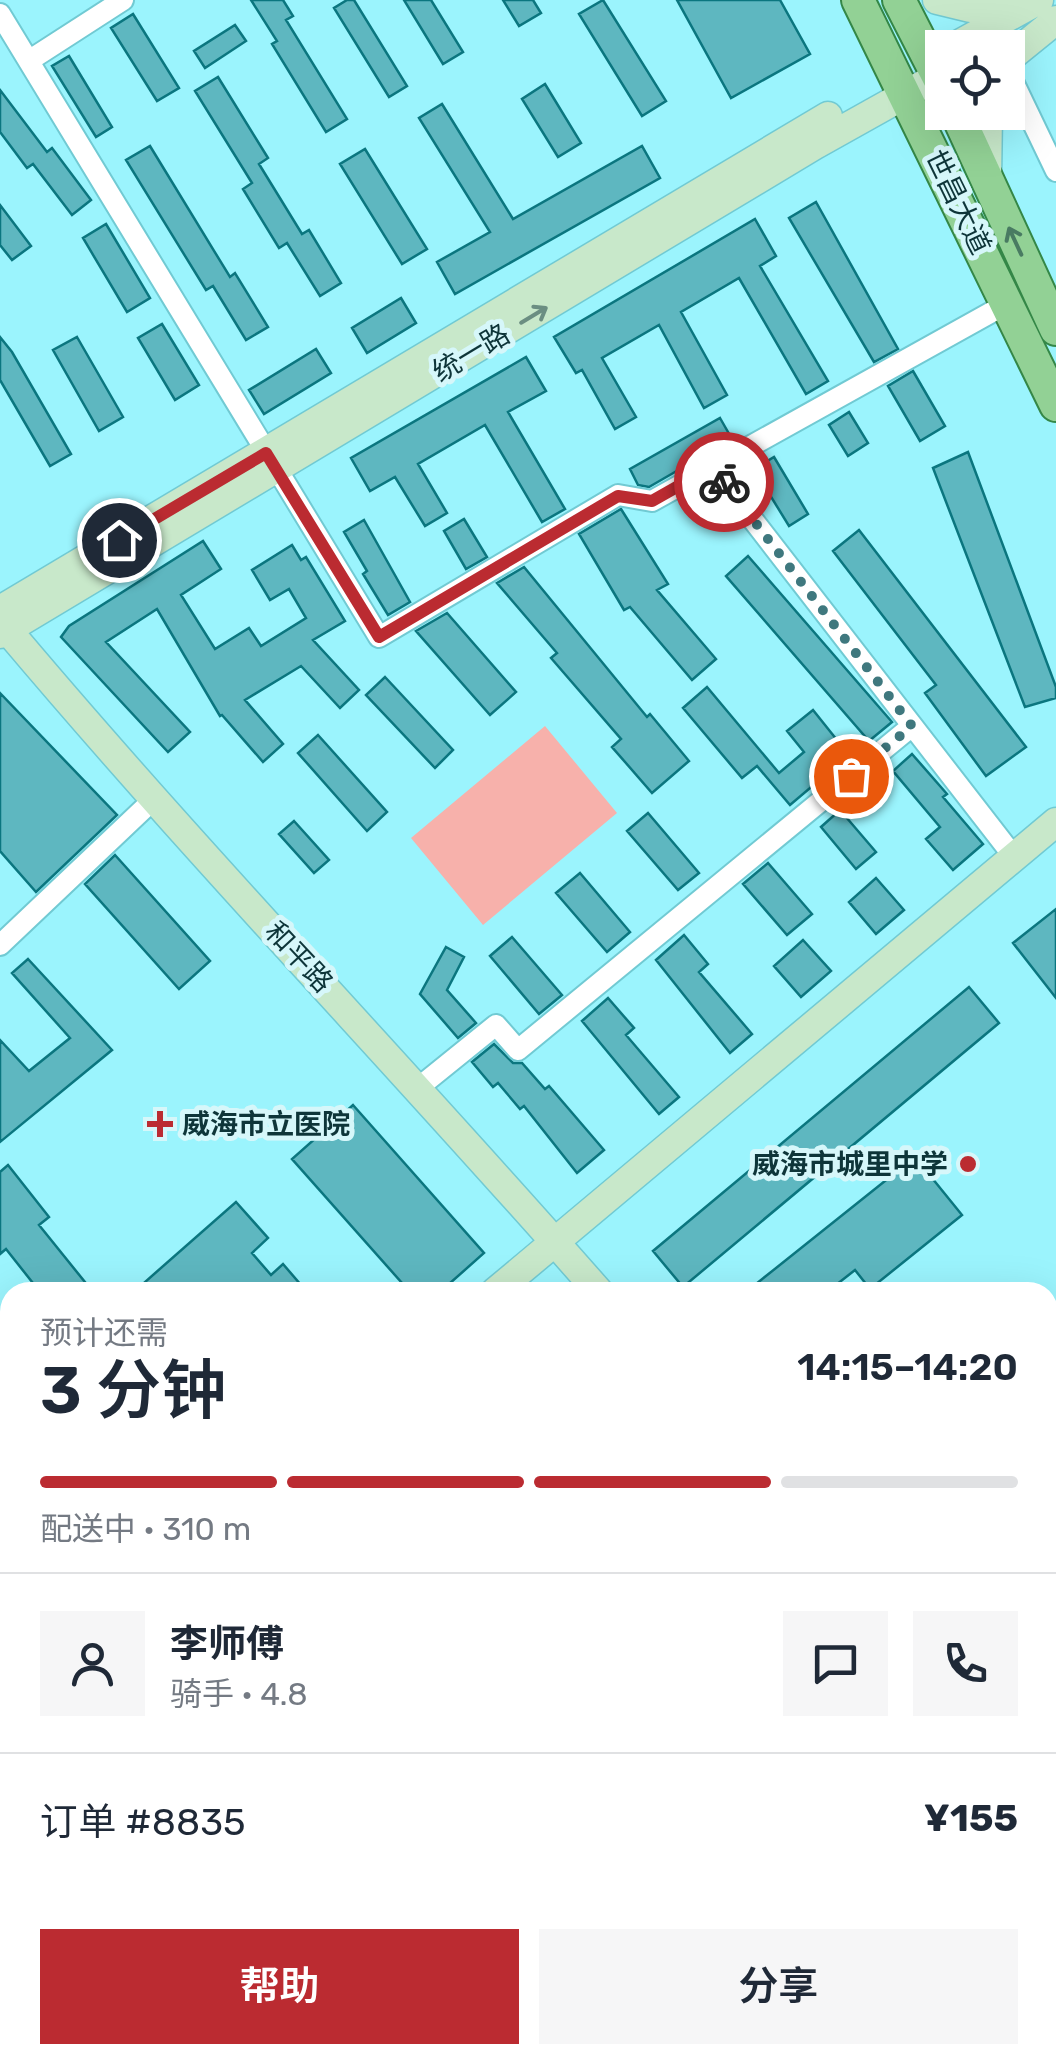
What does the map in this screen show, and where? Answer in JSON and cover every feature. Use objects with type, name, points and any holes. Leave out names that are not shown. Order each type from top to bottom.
[{"type":"main road","name":"世昌大道","points":[[858,0],[1056,405]]},
{"type":"main road","points":[[898,0],[925,41]]},
{"type":"main road","name":"世昌大道","points":[[964,130],[1056,329]]},
{"type":"street","points":[[30,60],[124,0]]},
{"type":"street","points":[[937,0],[968,4],[1001,0]]},
{"type":"street","name":"统一路","points":[[994,30],[1039,0]]},
{"type":"street","points":[[1019,30],[1056,9]]},
{"type":"street","points":[[0,14],[379,637],[618,496],[652,501],[1008,303]]},
{"type":"street","points":[[1025,45],[1056,20]]},
{"type":"street","name":"统一路","points":[[2,624],[271,462],[698,192],[925,74]]},
{"type":"street","points":[[1025,106],[1056,172]]},
{"type":"street","points":[[987,181],[988,130]]},
{"type":"street","points":[[712,467],[1014,857]]},
{"type":"street","name":"和平路","points":[[2,624],[590,1282]]},
{"type":"street","points":[[418,1088],[496,1025],[518,1050],[912,726]]},
{"type":"street","points":[[0,945],[154,798]]},
{"type":"street","points":[[506,1282],[1056,822]]},
{"type":"shaded area","points":[[545,726],[617,813],[483,925],[411,838]]},
{"type":"building","points":[[251,0],[283,0],[293,16],[286,20],[347,119],[326,132],[272,44],[277,41]]},
{"type":"building","points":[[354,0],[407,86],[389,97],[334,8]]},
{"type":"building","points":[[404,0],[431,0],[463,52],[443,64]]},
{"type":"building","points":[[503,0],[533,0],[541,13],[519,26]]},
{"type":"building","points":[[603,0],[666,101],[642,116],[579,14]]},
{"type":"building","points":[[677,0],[780,0],[810,54],[731,98]]},
{"type":"building","points":[[133,14],[179,88],[157,101],[111,28]]},
{"type":"building","points":[[235,25],[246,41],[205,68],[194,51]]},
{"type":"building","points":[[69,56],[112,127],[96,137],[52,66]]},
{"type":"building","points":[[218,77],[268,158],[259,164],[302,234],[309,230],[341,283],[320,296],[287,243],[279,248],[243,189],[252,183],[195,91]]},
{"type":"building","points":[[545,84],[581,143],[558,157],[522,99]]},
{"type":"building","points":[[0,90],[47,152],[52,148],[91,200],[72,215],[33,164],[27,168],[0,132]]},
{"type":"building","points":[[442,104],[513,219],[642,146],[660,178],[455,294],[437,262],[490,232],[419,118]]},
{"type":"building","points":[[150,146],[230,277],[235,273],[268,327],[246,340],[213,286],[206,290],[126,160]]},
{"type":"building","points":[[365,149],[427,249],[402,264],[340,164]]},
{"type":"building","points":[[816,202],[898,349],[874,362],[789,218]]},
{"type":"building","points":[[0,205],[31,246],[12,260],[0,245]]},
{"type":"building","points":[[755,219],[776,256],[760,266],[828,381],[806,394],[739,278],[681,312],[727,395],[704,408],[659,325],[602,358],[636,417],[615,429],[582,370],[576,373],[554,337]]},
{"type":"building","points":[[106,224],[150,298],[127,312],[83,238]]},
{"type":"building","points":[[401,298],[416,323],[367,353],[352,328]]},
{"type":"building","points":[[162,324],[199,385],[175,400],[138,338]]},
{"type":"building","points":[[0,337],[71,454],[50,466],[0,380]]},
{"type":"building","points":[[77,337],[123,417],[99,431],[53,350]]},
{"type":"building","points":[[316,349],[331,373],[264,414],[249,390]]},
{"type":"building","points":[[526,357],[546,391],[508,412],[565,509],[542,522],[485,425],[418,464],[447,513],[425,526],[395,477],[370,491],[351,458]]},
{"type":"building","points":[[913,371],[945,426],[920,441],[888,386]]},
{"type":"building","points":[[849,412],[868,443],[848,456],[829,425]]},
{"type":"building","points":[[720,418],[732,439],[649,487],[638,485],[630,469]]},
{"type":"building","points":[[968,452],[1056,687],[1056,698],[1025,707],[933,468]]},
{"type":"building","points":[[774,457],[808,514],[789,526],[754,469]]},
{"type":"building","points":[[621,509],[668,584],[657,590],[716,659],[692,680],[630,607],[624,610],[579,534]]},
{"type":"building","points":[[464,519],[487,557],[466,569],[444,531]]},
{"type":"building","points":[[364,520],[410,602],[388,615],[344,532]]},
{"type":"building","points":[[859,530],[1026,747],[986,776],[925,693],[936,685],[833,551]]},
{"type":"building","points":[[203,541],[221,569],[181,595],[215,649],[249,628],[261,646],[306,618],[289,589],[270,600],[252,570],[292,545],[301,560],[306,557],[345,621],[313,640],[359,690],[340,708],[301,666],[245,700],[283,744],[263,762],[220,716],[157,609],[106,642],[190,732],[168,752],[61,637],[69,626]]},
{"type":"building","points":[[748,556],[892,722],[869,741],[726,576]]},
{"type":"building","points":[[524,567],[647,717],[650,714],[689,761],[652,793],[612,747],[621,739],[551,658],[557,653],[497,583]]},
{"type":"building","points":[[447,613],[516,692],[490,715],[416,631]]},
{"type":"building","points":[[385,677],[453,750],[435,768],[366,695]]},
{"type":"building","points":[[707,687],[779,773],[804,752],[787,731],[813,710],[849,755],[790,805],[757,766],[742,778],[683,708]]},
{"type":"building","points":[[0,693],[117,815],[36,892],[0,851]]},
{"type":"building","points":[[318,735],[387,812],[367,831],[298,753]]},
{"type":"building","points":[[912,754],[983,844],[953,870],[926,839],[940,827],[893,771]]},
{"type":"building","points":[[840,810],[876,852],[856,869],[821,827]]},
{"type":"building","points":[[648,813],[699,873],[678,890],[627,831]]},
{"type":"building","points":[[294,821],[329,860],[314,873],[279,834]]},
{"type":"building","points":[[115,855],[210,961],[179,989],[85,884]]},
{"type":"building","points":[[768,863],[812,914],[787,935],[743,884]]},
{"type":"building","points":[[580,873],[630,932],[607,952],[556,893]]},
{"type":"building","points":[[876,878],[904,910],[876,934],[849,902]]},
{"type":"building","points":[[1056,909],[1056,998],[1013,943]]},
{"type":"building","points":[[684,935],[708,964],[699,972],[752,1034],[730,1053],[656,960]]},
{"type":"building","points":[[512,937],[562,995],[539,1014],[490,956]]},
{"type":"building","points":[[803,940],[831,971],[801,997],[774,966]]},
{"type":"building","points":[[446,947],[464,957],[447,990],[476,1023],[458,1038],[420,994]]},
{"type":"building","points":[[28,959],[112,1050],[0,1142],[0,1040],[29,1071],[70,1038],[12,973]]},
{"type":"building","points":[[969,987],[999,1023],[689,1282],[679,1282],[653,1251]]},
{"type":"building","points":[[608,998],[634,1028],[626,1035],[679,1097],[659,1114],[582,1021]]},
{"type":"building","points":[[494,1044],[513,1063],[522,1063],[545,1089],[549,1086],[604,1150],[577,1173],[524,1106],[520,1109],[498,1083],[493,1087],[472,1062]]},
{"type":"building","points":[[353,1105],[484,1253],[451,1282],[401,1282],[292,1159]]},
{"type":"building","points":[[915,1157],[962,1215],[879,1282],[864,1282],[855,1270],[840,1282],[759,1282]]},
{"type":"building","points":[[8,1165],[49,1217],[39,1225],[85,1282],[32,1282],[6,1249],[0,1254],[0,1172]]},
{"type":"building","points":[[236,1202],[268,1238],[252,1253],[271,1275],[283,1264],[298,1282],[145,1282]]},
{"type":"way so far","points":[[724,482],[912,726],[851,776]]},
{"type":"place","name":"威海市立医院","points":[[160,1124]]},
{"type":"place","name":"威海市城里中学","points":[[968,1164]]},
{"type":"route","points":[[119,540],[266,453],[379,637],[618,496],[652,501],[712,467],[724,482]]}]
